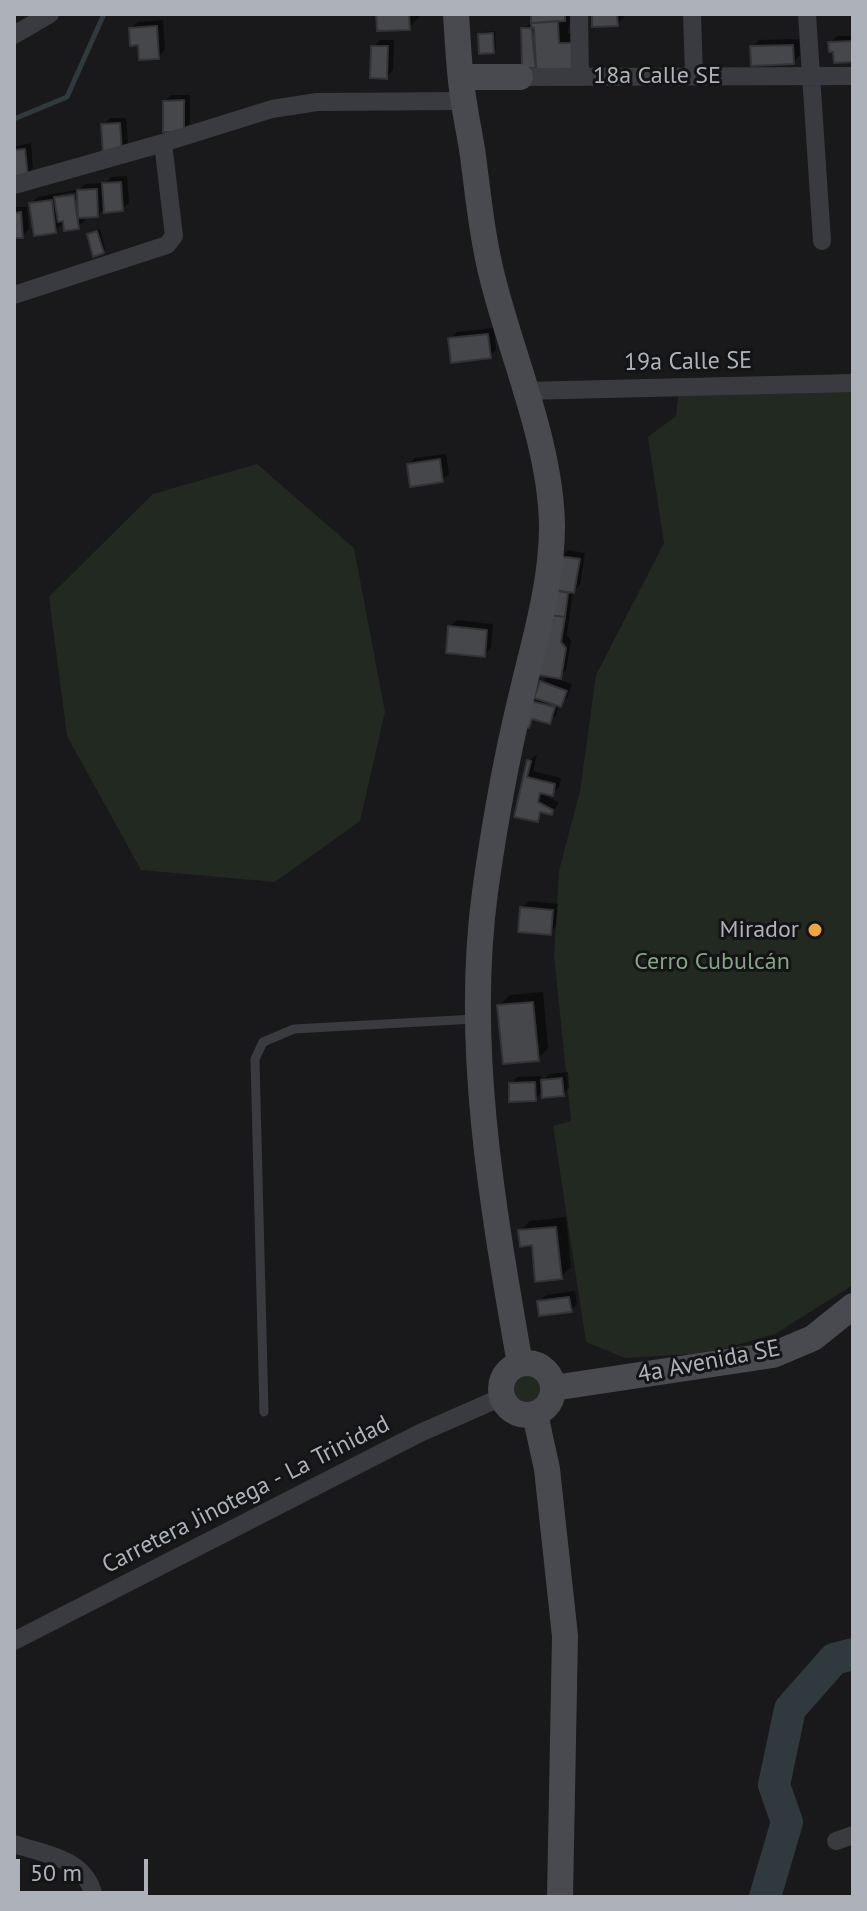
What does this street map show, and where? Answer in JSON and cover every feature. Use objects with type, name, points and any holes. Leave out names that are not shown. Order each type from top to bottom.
[{"type":"main road","points":[[456,14],[462,89],[480,225],[549,475],[552,527],[549,574],[509,749],[485,891],[479,971],[478,1019],[486,1139],[520,1364]]},
{"type":"main road","name":"18a Calle SE","points":[[462,89],[520,77]]},
{"type":"main road","name":"4a Avenida SE","points":[[553,1388],[773,1355],[813,1338],[853,1306]]},
{"type":"main road","points":[[520,1364],[535,1364],[543,1368],[553,1388],[548,1404],[535,1414],[515,1412],[502,1397],[502,1380],[506,1373],[520,1364]]},
{"type":"main road","points":[[535,1414],[547,1469],[565,1636],[560,1897]]},
{"type":"street","points":[[14,35],[50,14]]},
{"type":"street","points":[[579,14],[580,77]]},
{"type":"street","points":[[692,14],[694,76]]},
{"type":"street","points":[[807,14],[822,241]]},
{"type":"street","name":"18a Calle SE","points":[[520,77],[853,76]]},
{"type":"street","points":[[14,185],[272,109],[462,89]]},
{"type":"street","points":[[14,295],[167,245],[174,236],[163,143]]},
{"type":"street","name":"19a Calle SE","points":[[524,391],[853,383]]},
{"type":"street","name":"Carretera Jinotega - La Trinidad","points":[[14,1641],[420,1433],[502,1397]]},
{"type":"street","points":[[14,1844],[73,1863],[87,1875],[94,1897]]},
{"type":"lane","points":[[264,1412],[255,1059],[263,1042],[294,1029],[478,1019]]},
{"type":"green space","name":"Cerro Cubulcán","points":[[853,388],[853,1285],[775,1334],[709,1353],[625,1358],[586,1342],[553,1126],[571,1121],[554,955],[559,871],[580,791],[596,675],[664,543],[648,437],[676,416],[679,389]]},
{"type":"green space","points":[[257,464],[354,548],[385,712],[360,821],[275,882],[141,870],[67,736],[49,597],[153,494]]},
{"type":"green space","points":[[527,1366],[543,1373],[550,1389],[543,1405],[527,1412],[511,1405],[504,1389],[511,1373]]},
{"type":"building","points":[[376,14],[409,14],[410,30],[377,31]]},
{"type":"building","points":[[531,14],[565,14],[565,21],[531,23]]},
{"type":"building","points":[[592,14],[617,14],[618,26],[592,27]]},
{"type":"building","points":[[558,21],[559,43],[574,43],[575,70],[536,72],[531,23]]},
{"type":"building","points":[[157,26],[159,59],[139,60],[138,45],[130,46],[129,28]]},
{"type":"building","points":[[521,28],[534,28],[536,68],[522,68]]},
{"type":"building","points":[[493,33],[494,53],[479,54],[478,34]]},
{"type":"building","points":[[853,41],[853,62],[834,63],[828,42]]},
{"type":"building","points":[[793,45],[794,64],[751,66],[750,46]]},
{"type":"building","points":[[371,46],[388,46],[387,79],[370,78]]},
{"type":"building","points":[[184,100],[184,132],[163,132],[163,101]]},
{"type":"building","points":[[120,123],[122,152],[103,153],[101,124]]},
{"type":"building","points":[[25,149],[28,176],[14,177],[14,150]]},
{"type":"building","points":[[121,182],[123,211],[104,213],[102,183]]},
{"type":"building","points":[[97,189],[98,217],[78,218],[77,190]]},
{"type":"building","points":[[74,195],[79,229],[64,231],[63,221],[58,222],[54,197]]},
{"type":"building","points":[[52,200],[56,233],[34,236],[29,203]]},
{"type":"building","points":[[21,212],[23,238],[14,238],[14,213]]},
{"type":"building","points":[[97,231],[104,253],[93,257],[87,234]]},
{"type":"building","points":[[488,334],[491,358],[451,363],[448,338]]},
{"type":"building","points":[[440,459],[443,482],[410,487],[407,464]]},
{"type":"building","points":[[560,556],[580,559],[574,593],[553,590]]},
{"type":"building","points":[[553,590],[568,593],[565,617],[549,615]]},
{"type":"building","points":[[549,615],[565,617],[561,642],[566,648],[561,679],[538,675]]},
{"type":"building","points":[[448,626],[487,630],[485,657],[446,653]]},
{"type":"building","points":[[540,681],[567,691],[561,707],[534,698]]},
{"type":"building","points":[[527,700],[555,707],[550,724],[532,719],[529,728],[520,726]]},
{"type":"building","points":[[527,760],[531,761],[527,777],[555,784],[553,796],[540,793],[538,802],[553,810],[552,815],[540,812],[538,822],[514,817]]},
{"type":"building","points":[[520,907],[553,910],[551,935],[518,932]]},
{"type":"building","points":[[533,1002],[539,1061],[503,1064],[497,1005]]},
{"type":"building","points":[[562,1078],[564,1096],[542,1098],[541,1080]]},
{"type":"building","points":[[535,1082],[536,1101],[509,1102],[509,1083]]},
{"type":"building","points":[[556,1227],[562,1279],[535,1282],[532,1245],[520,1247],[518,1230]]},
{"type":"building","points":[[569,1297],[572,1312],[539,1316],[537,1301]]},
{"type":"waterway","points":[[14,119],[67,97],[104,14]]},
{"type":"waterway","points":[[765,1897],[787,1822],[774,1785],[790,1709],[834,1659],[853,1654]]},
{"type":"place","name":"Mirador","points":[[815,930]]}]
